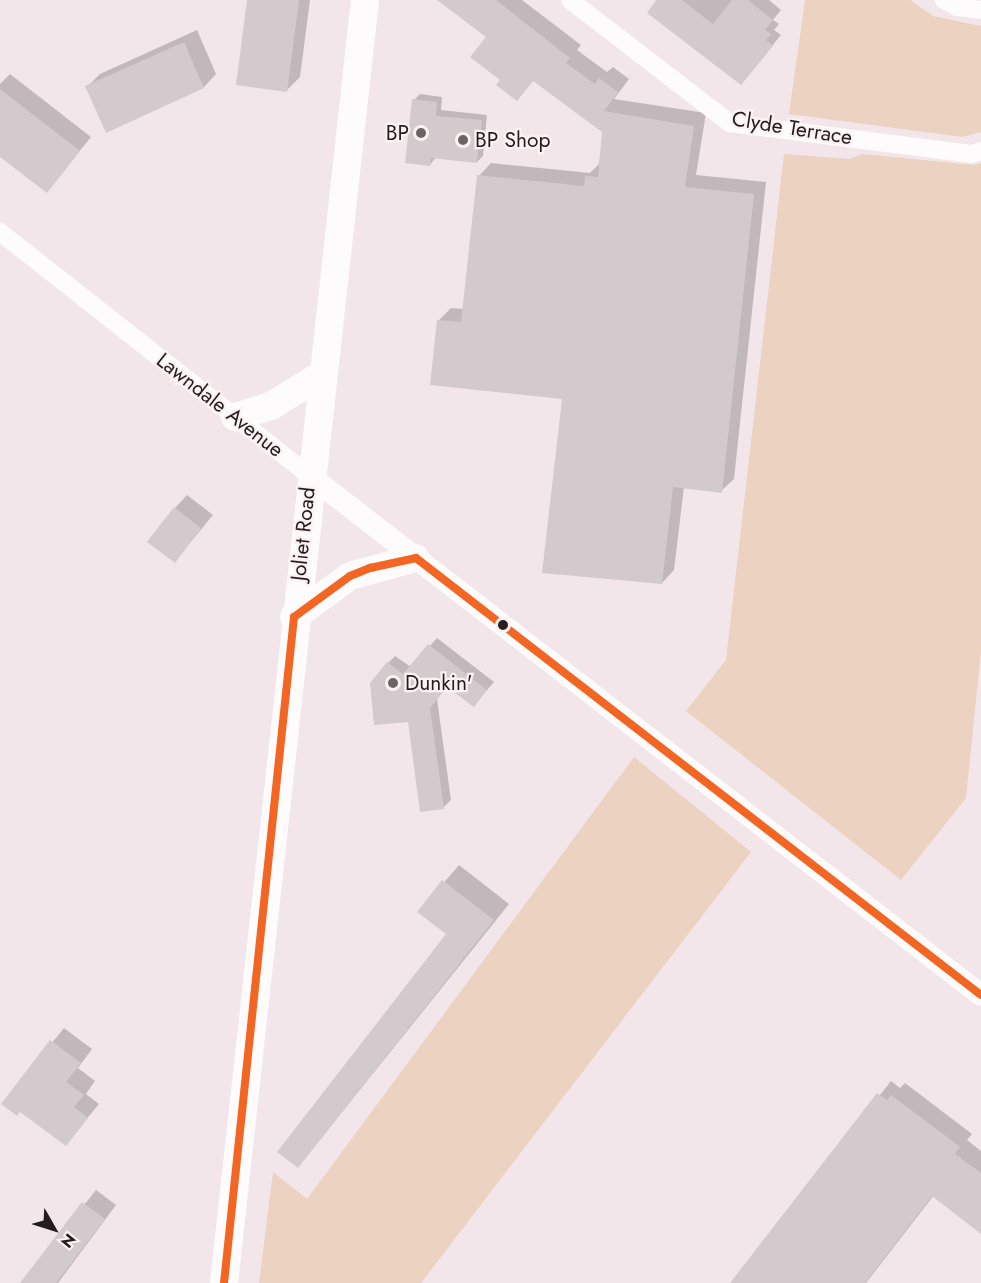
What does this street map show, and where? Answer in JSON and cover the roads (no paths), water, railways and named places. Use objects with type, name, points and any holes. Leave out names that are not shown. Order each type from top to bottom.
[{"type":"main road","name":"Joliet Road","points":[[224,1283],[294,617],[365,0]]},
{"type":"main road","points":[[235,417],[271,406],[321,375]]},
{"type":"main road","points":[[294,617],[350,576],[416,558]]},
{"type":"street","name":"Clyde Terrace","points":[[570,0],[730,123],[971,154],[981,152]]},
{"type":"street","points":[[944,0],[957,7],[981,10]]},
{"type":"street","name":"Lawndale Avenue","points":[[0,232],[310,476],[981,996]]},
{"type":"place","name":"BP","points":[[421,133]]},
{"type":"place","name":"BP Shop","points":[[463,140]]},
{"type":"place","name":"Dunkin'","points":[[393,683]]}]
